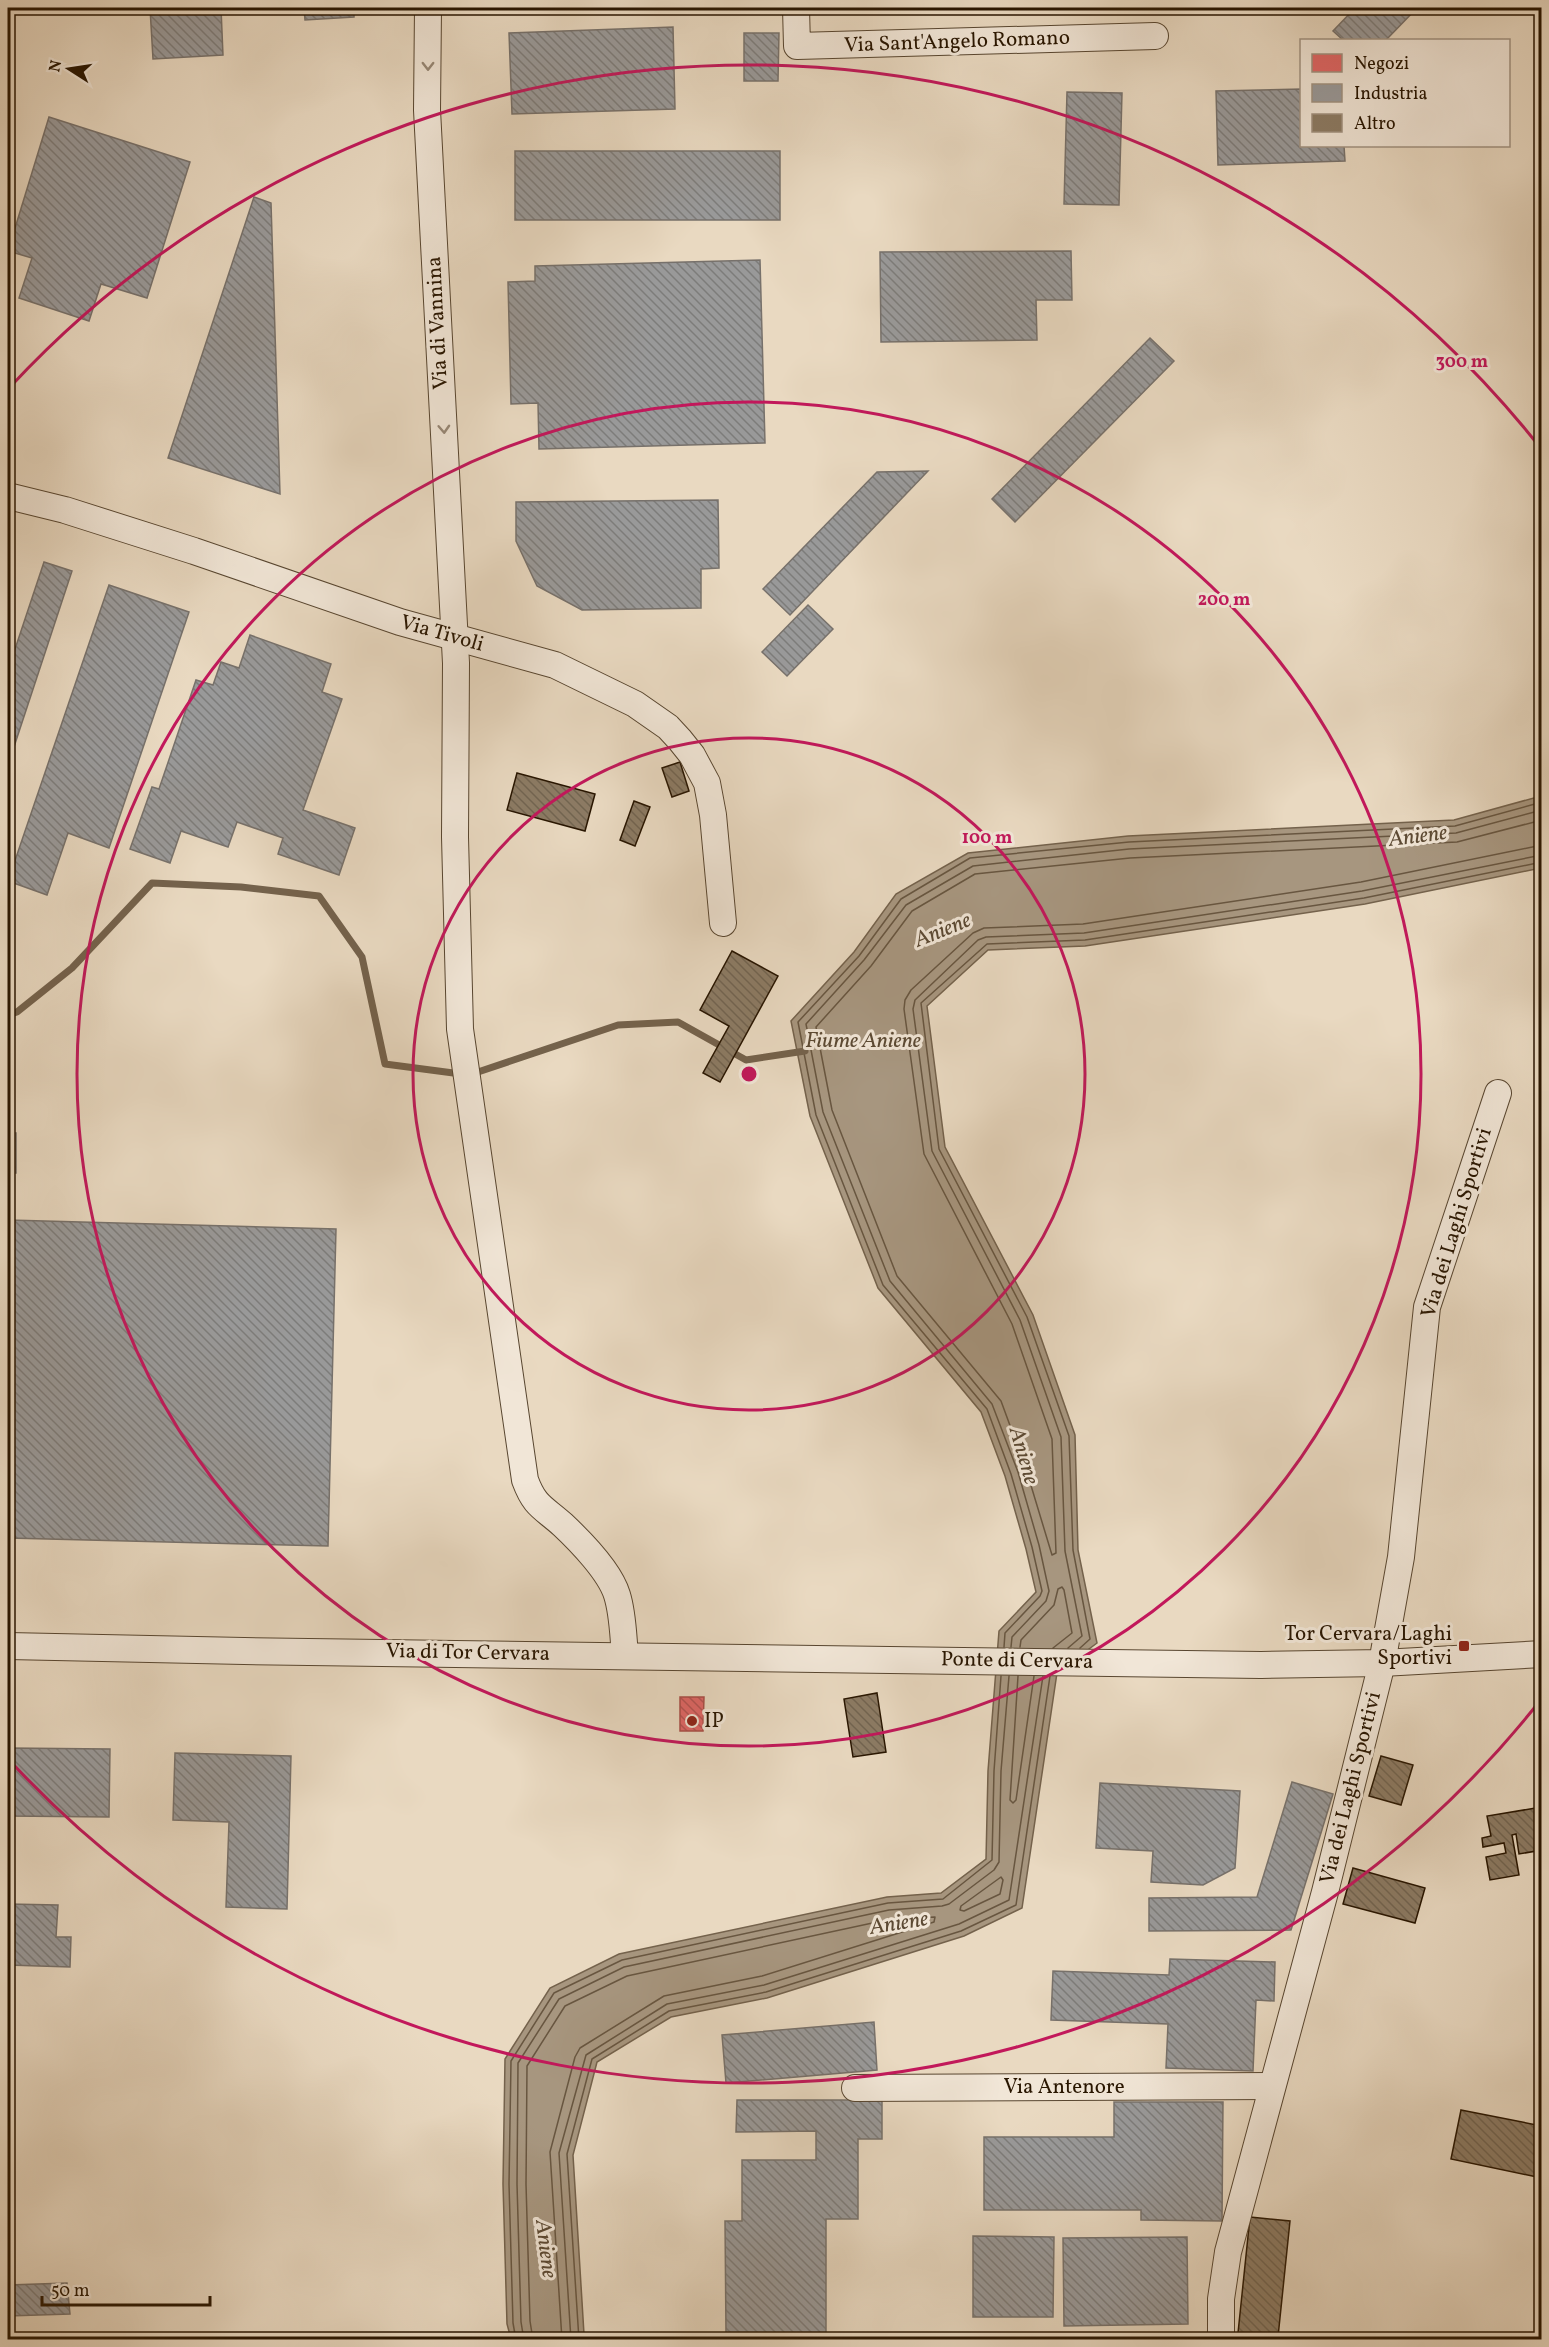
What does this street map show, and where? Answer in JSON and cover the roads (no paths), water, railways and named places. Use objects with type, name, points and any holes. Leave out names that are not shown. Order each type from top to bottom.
[{"type":"street","name":"Via di Vannina","points":[[428,8],[428,110],[454,638],[454,837],[460,1029],[525,1480],[531,1496],[542,1509],[563,1525],[607,1574],[617,1593],[622,1616],[625,1655]]},
{"type":"street","name":"Via Sant'Angelo Romano","points":[[796,8],[796,46],[1155,36]]},
{"type":"street","name":"Via Tivoli","points":[[8,496],[65,510],[400,622],[555,665],[635,704],[668,728],[692,755],[707,783],[713,815],[723,923]]},
{"type":"street","name":"Via dei Laghi Sportivi","points":[[1221,2340],[1223,2275],[1325,1892],[1382,1663],[1401,1557],[1427,1307],[1498,1093]]},
{"type":"street","name":"Via di Tor Cervara","points":[[8,1646],[928,1660]]},
{"type":"street","points":[[1382,1663],[1542,1654]]},
{"type":"street","name":"Ponte di Cervara","points":[[928,1660],[1261,1665],[1382,1663]]},
{"type":"street","name":"Via Antenore","points":[[855,2088],[1272,2086]]},
{"type":"water","name":"Fiume Aniene","points":[[1541,796],[1541,868],[1365,904],[1085,946],[988,950],[927,1006],[945,1147],[1033,1315],[1075,1435],[1078,1550],[1097,1643],[1057,1673],[1022,1908],[964,1936],[767,1998],[671,2017],[597,2062],[573,2155],[586,2339],[511,2339],[507,2324],[503,2184],[505,2059],[550,1988],[619,1954],[887,1897],[941,1893],[986,1859],[988,1771],[999,1631],[1036,1592],[1026,1549],[1005,1476],[981,1412],[878,1288],[810,1116],[791,1021],[854,952],[896,894],[968,853],[1128,836],[1454,820]]},
{"type":"waterway","points":[[8,1015],[17,1012],[72,968],[152,883],[241,887],[319,896],[362,957],[385,1064],[461,1074]]},
{"type":"waterway","points":[[472,1074],[618,1025],[678,1022],[746,1060],[805,1051]]},
{"type":"place","name":"Tor Cervara/Laghi Sportivi","points":[[1464,1646]]},
{"type":"place","name":"IP","points":[[692,1721]]},
{"type":"water label","name":"Aniene","points":[[1418,837]]},
{"type":"water label","name":"Aniene","points":[[943,931]]},
{"type":"water label","name":"Aniene","points":[[1023,1456]]},
{"type":"water label","name":"Aniene","points":[[899,1924]]},
{"type":"water label","name":"Aniene","points":[[545,2249]]}]
